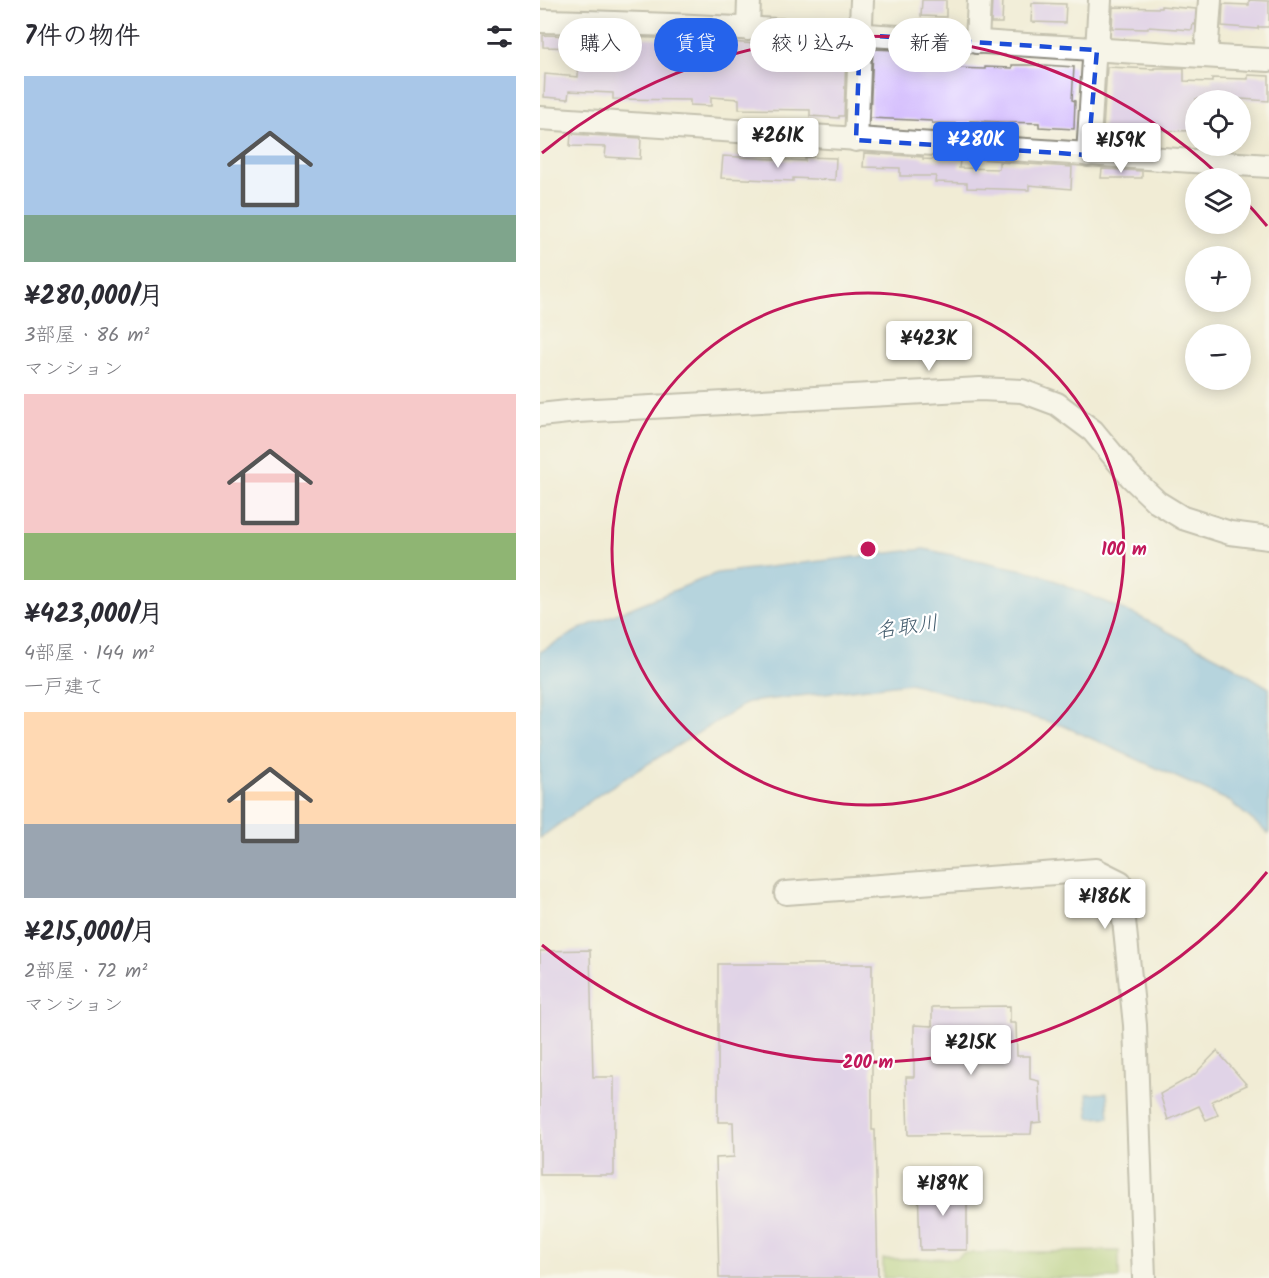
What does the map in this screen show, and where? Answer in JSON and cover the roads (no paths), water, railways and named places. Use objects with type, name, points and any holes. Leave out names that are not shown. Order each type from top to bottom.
[{"type":"street","points":[[540,21],[748,29],[749,0]]},
{"type":"street","points":[[861,18],[862,0]]},
{"type":"street","points":[[977,42],[980,0]]},
{"type":"street","points":[[1088,155],[1100,0]]},
{"type":"street","points":[[1206,56],[1210,0]]},
{"type":"street","points":[[876,36],[1269,60]]},
{"type":"street","points":[[856,140],[859,72]]},
{"type":"street","points":[[540,118],[1269,166]]},
{"type":"street","points":[[540,416],[577,411],[980,389],[1022,391],[1057,404],[1093,431],[1157,502],[1183,518],[1230,533],[1269,538]]},
{"type":"street","points":[[786,893],[1096,870],[1120,882],[1136,1025],[1144,1278]]},
{"type":"water","name":"名取川","points":[[924,549],[1037,573],[1138,616],[1230,664],[1269,688],[1269,834],[1229,801],[1064,726],[910,683],[748,702],[604,791],[540,838],[540,652],[582,628],[717,573]]},
{"type":"water","points":[[1107,1093],[1109,1117],[1089,1118],[1087,1094]]}]
